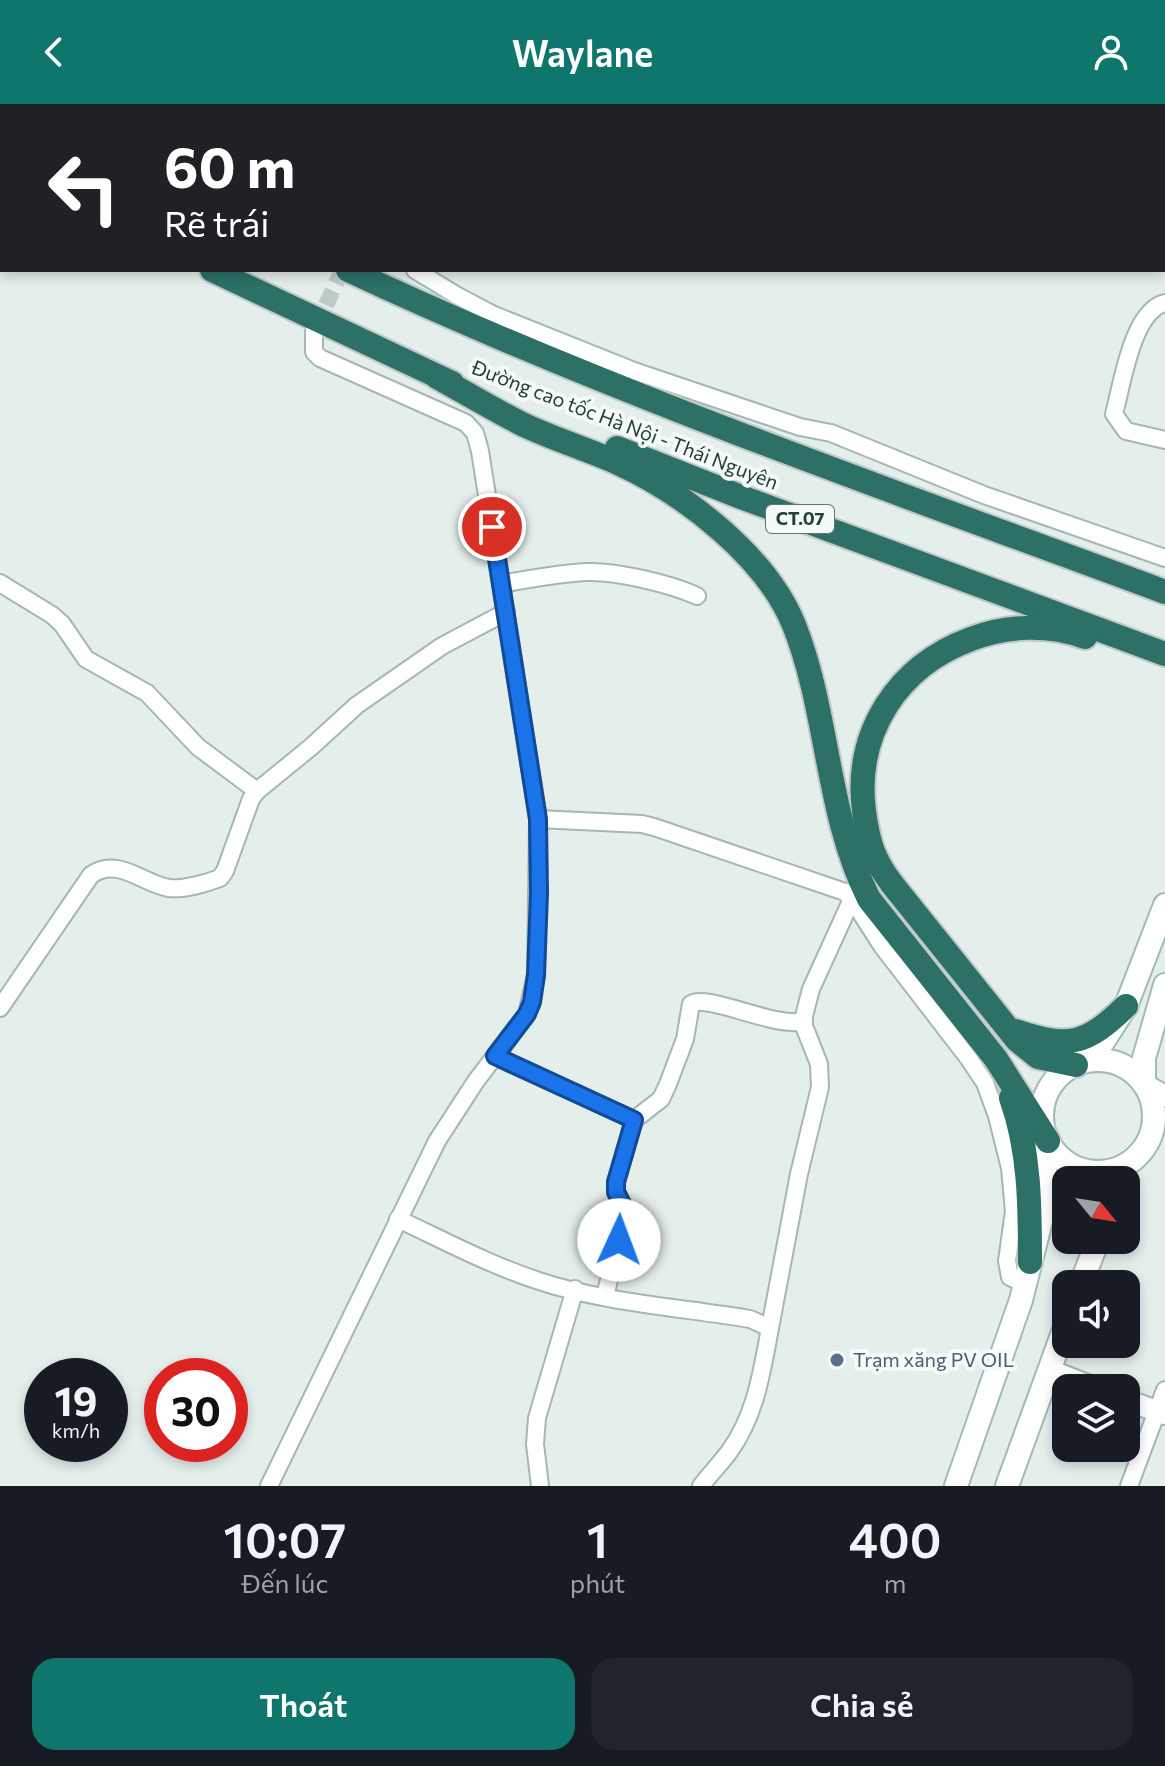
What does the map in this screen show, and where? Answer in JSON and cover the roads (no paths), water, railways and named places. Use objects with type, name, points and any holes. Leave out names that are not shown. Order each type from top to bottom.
[{"type":"highway","name":"Đường cao tốc Hà Nội - Thái Nguyên","points":[[216,272],[437,377],[741,497],[1165,654]]},
{"type":"highway","name":"Đường cao tốc Hà Nội - Thái Nguyên","points":[[352,272],[460,323],[794,454],[1165,592]]},
{"type":"highway","points":[[437,377],[523,424],[620,464],[671,493],[753,562],[793,623],[814,695],[844,835],[869,899],[996,1059],[1048,1141]]},
{"type":"highway","points":[[794,454],[879,471],[1159,561]]},
{"type":"highway","points":[[1076,1065],[1038,1057],[1008,1029],[892,884],[875,857],[866,826],[863,775],[867,747],[877,722],[901,685],[929,659],[955,645],[992,632],[1044,628],[1074,634],[1165,668]]},
{"type":"highway","points":[[1008,1029],[1041,1040],[1082,1040],[1101,1030],[1126,1006]]},
{"type":"highway","points":[[996,1059],[1015,1109],[1024,1152],[1030,1196],[1027,1273]]},
{"type":"main road","points":[[1073,1166],[1058,1156],[1048,1141],[1042,1124],[1043,1106],[1049,1089],[1060,1075],[1103,1042],[1126,1006],[1165,905]]},
{"type":"main road","points":[[1144,1084],[1144,1058],[1165,985]]},
{"type":"main road","points":[[1076,1065],[1094,1060],[1113,1062],[1130,1070],[1144,1084],[1152,1101],[1154,1119],[1150,1138],[1128,1166]]},
{"type":"main road","points":[[956,1486],[1027,1273],[1041,1221],[1048,1141]]},
{"type":"main road","points":[[1007,1486],[1053,1358]]},
{"type":"street","points":[[419,272],[494,315],[634,371],[800,427],[831,433],[1159,561]]},
{"type":"street","points":[[1165,303],[1150,309],[1137,331],[1114,414],[1126,431],[1165,440]]},
{"type":"street","points":[[269,1486],[437,1141],[476,1081],[522,1022],[532,1002],[537,964],[538,819],[480,451],[472,427],[320,358],[314,352],[314,331]]},
{"type":"street","points":[[501,584],[592,571],[669,585],[697,596]]},
{"type":"street","points":[[0,583],[52,615],[62,624],[86,659],[147,693],[198,747],[257,791]]},
{"type":"street","points":[[0,1008],[91,875],[107,868],[120,869],[169,888],[220,878],[257,791],[357,705],[442,646],[506,612]]},
{"type":"street","points":[[538,819],[642,824],[845,892],[985,1083],[1010,1168],[1014,1211],[1008,1272],[1010,1277],[1027,1273]]},
{"type":"street","points":[[701,1486],[730,1451],[758,1394],[799,1174],[820,1087],[819,1064],[804,1021],[811,989],[852,899]]},
{"type":"street","points":[[605,1296],[626,1212],[616,1192],[616,1182],[634,1120],[661,1099],[685,1039],[688,1011],[696,1000],[741,1013],[791,1022],[804,1021]]},
{"type":"street","points":[[495,1056],[634,1120]]},
{"type":"street","points":[[1144,1084],[1165,1096]]},
{"type":"street","points":[[398,1219],[486,1261],[542,1282],[605,1296],[750,1319],[770,1328]]},
{"type":"street","points":[[540,1486],[535,1444],[537,1418],[575,1289]]},
{"type":"street","points":[[1049,1370],[1059,1374]]},
{"type":"street","points":[[1129,1486],[1161,1413],[1165,1390]]},
{"type":"street","points":[[1140,1405],[1161,1413]]},
{"type":"tunnel","points":[[316,327],[341,272]]},
{"type":"place","name":"Trạm xăng PV OIL","points":[[837,1360]]}]
